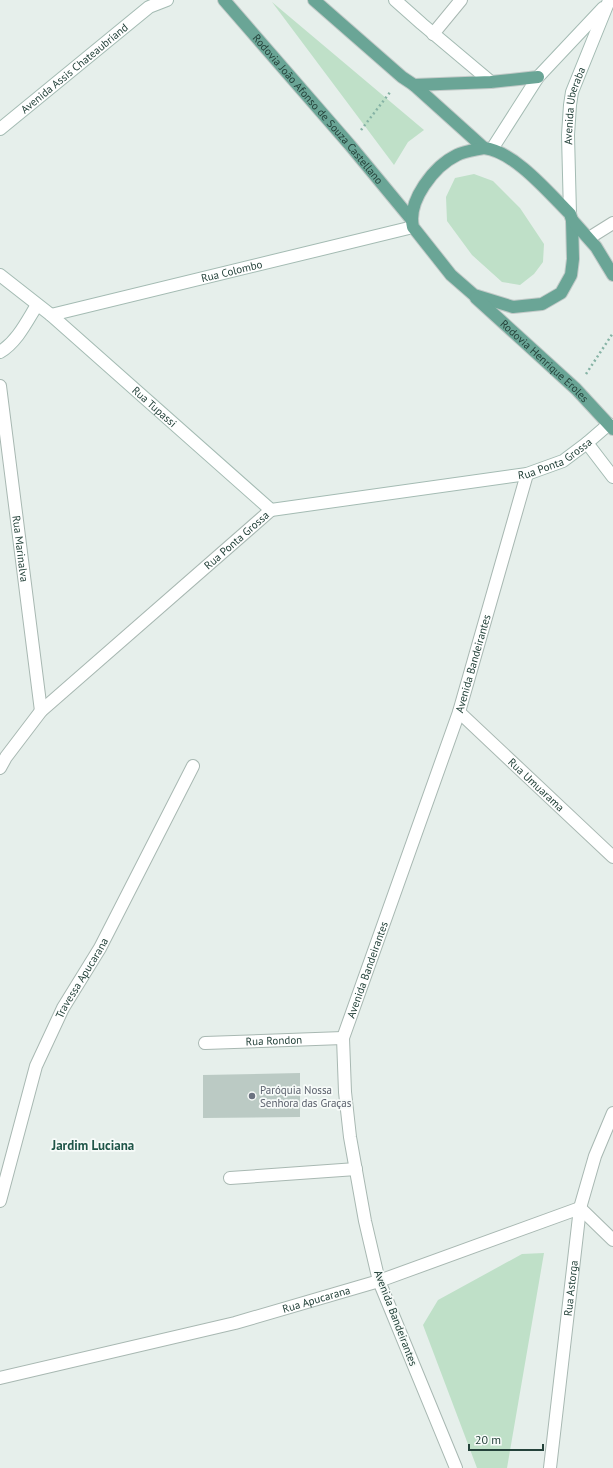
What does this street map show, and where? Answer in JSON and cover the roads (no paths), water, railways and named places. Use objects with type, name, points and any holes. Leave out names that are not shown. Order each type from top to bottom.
[{"type":"main road","name":"Rodovia João Afonso de Souza Castellano","points":[[224,0],[349,144],[451,275],[474,296]]},
{"type":"main road","points":[[314,0],[402,77],[414,85],[488,149],[514,161],[542,185],[589,238],[613,275]]},
{"type":"main road","points":[[414,85],[491,82],[538,77]]},
{"type":"main road","points":[[412,223],[414,206],[421,189],[435,172],[456,156],[488,149]]},
{"type":"main road","points":[[474,296],[513,307],[542,304],[561,293],[571,275],[573,259],[571,217]]},
{"type":"main road","name":"Rodovia Henrique Eroles","points":[[474,296],[576,389],[611,426]]},
{"type":"street","name":"Avenida Assis Chateaubriand","points":[[0,129],[151,4],[167,0]]},
{"type":"street","points":[[395,0],[491,82]]},
{"type":"street","points":[[433,34],[461,0]]},
{"type":"street","name":"Avenida Uberaba","points":[[488,149],[538,77],[609,2]]},
{"type":"street","name":"Avenida Uberaba","points":[[571,217],[568,135],[572,92],[609,2]]},
{"type":"street","name":"Rua Colombo","points":[[51,315],[412,223]]},
{"type":"street","points":[[589,238],[613,223]]},
{"type":"street","name":"Rua Tupassi","points":[[0,275],[51,315],[271,510]]},
{"type":"street","points":[[0,352],[8,347],[19,334],[37,304]]},
{"type":"street","name":"Rua Marinalva","points":[[0,386],[41,711]]},
{"type":"street","name":"Rua Ponta Grossa","points":[[0,768],[6,757],[41,711],[271,510],[527,474],[563,461],[611,426]]},
{"type":"street","points":[[587,443],[613,476]]},
{"type":"street","name":"Avenida Bandeirantes","points":[[456,1468],[379,1281],[365,1221],[350,1136],[345,1092],[343,1038],[459,712],[527,474]]},
{"type":"street","name":"Rua Umuarama","points":[[459,712],[613,857]]},
{"type":"street","name":"Travessa Apucarana","points":[[0,1201],[36,1066],[63,1008],[100,948],[193,766]]},
{"type":"street","name":"Rua Rondon","points":[[205,1043],[343,1038]]},
{"type":"street","name":"Rua Astorga","points":[[550,1468],[580,1208],[595,1156],[613,1113]]},
{"type":"street","points":[[230,1178],[356,1169]]},
{"type":"street","points":[[580,1208],[613,1240]]},
{"type":"street","name":"Rua Apucarana","points":[[0,1378],[235,1323],[379,1281],[580,1208]]},
{"type":"place","name":"Paróquia Nossa Senhora das Graças","points":[[252,1096]]},
{"type":"district","name":"Jardim Luciana","points":[[93,1145]]}]
